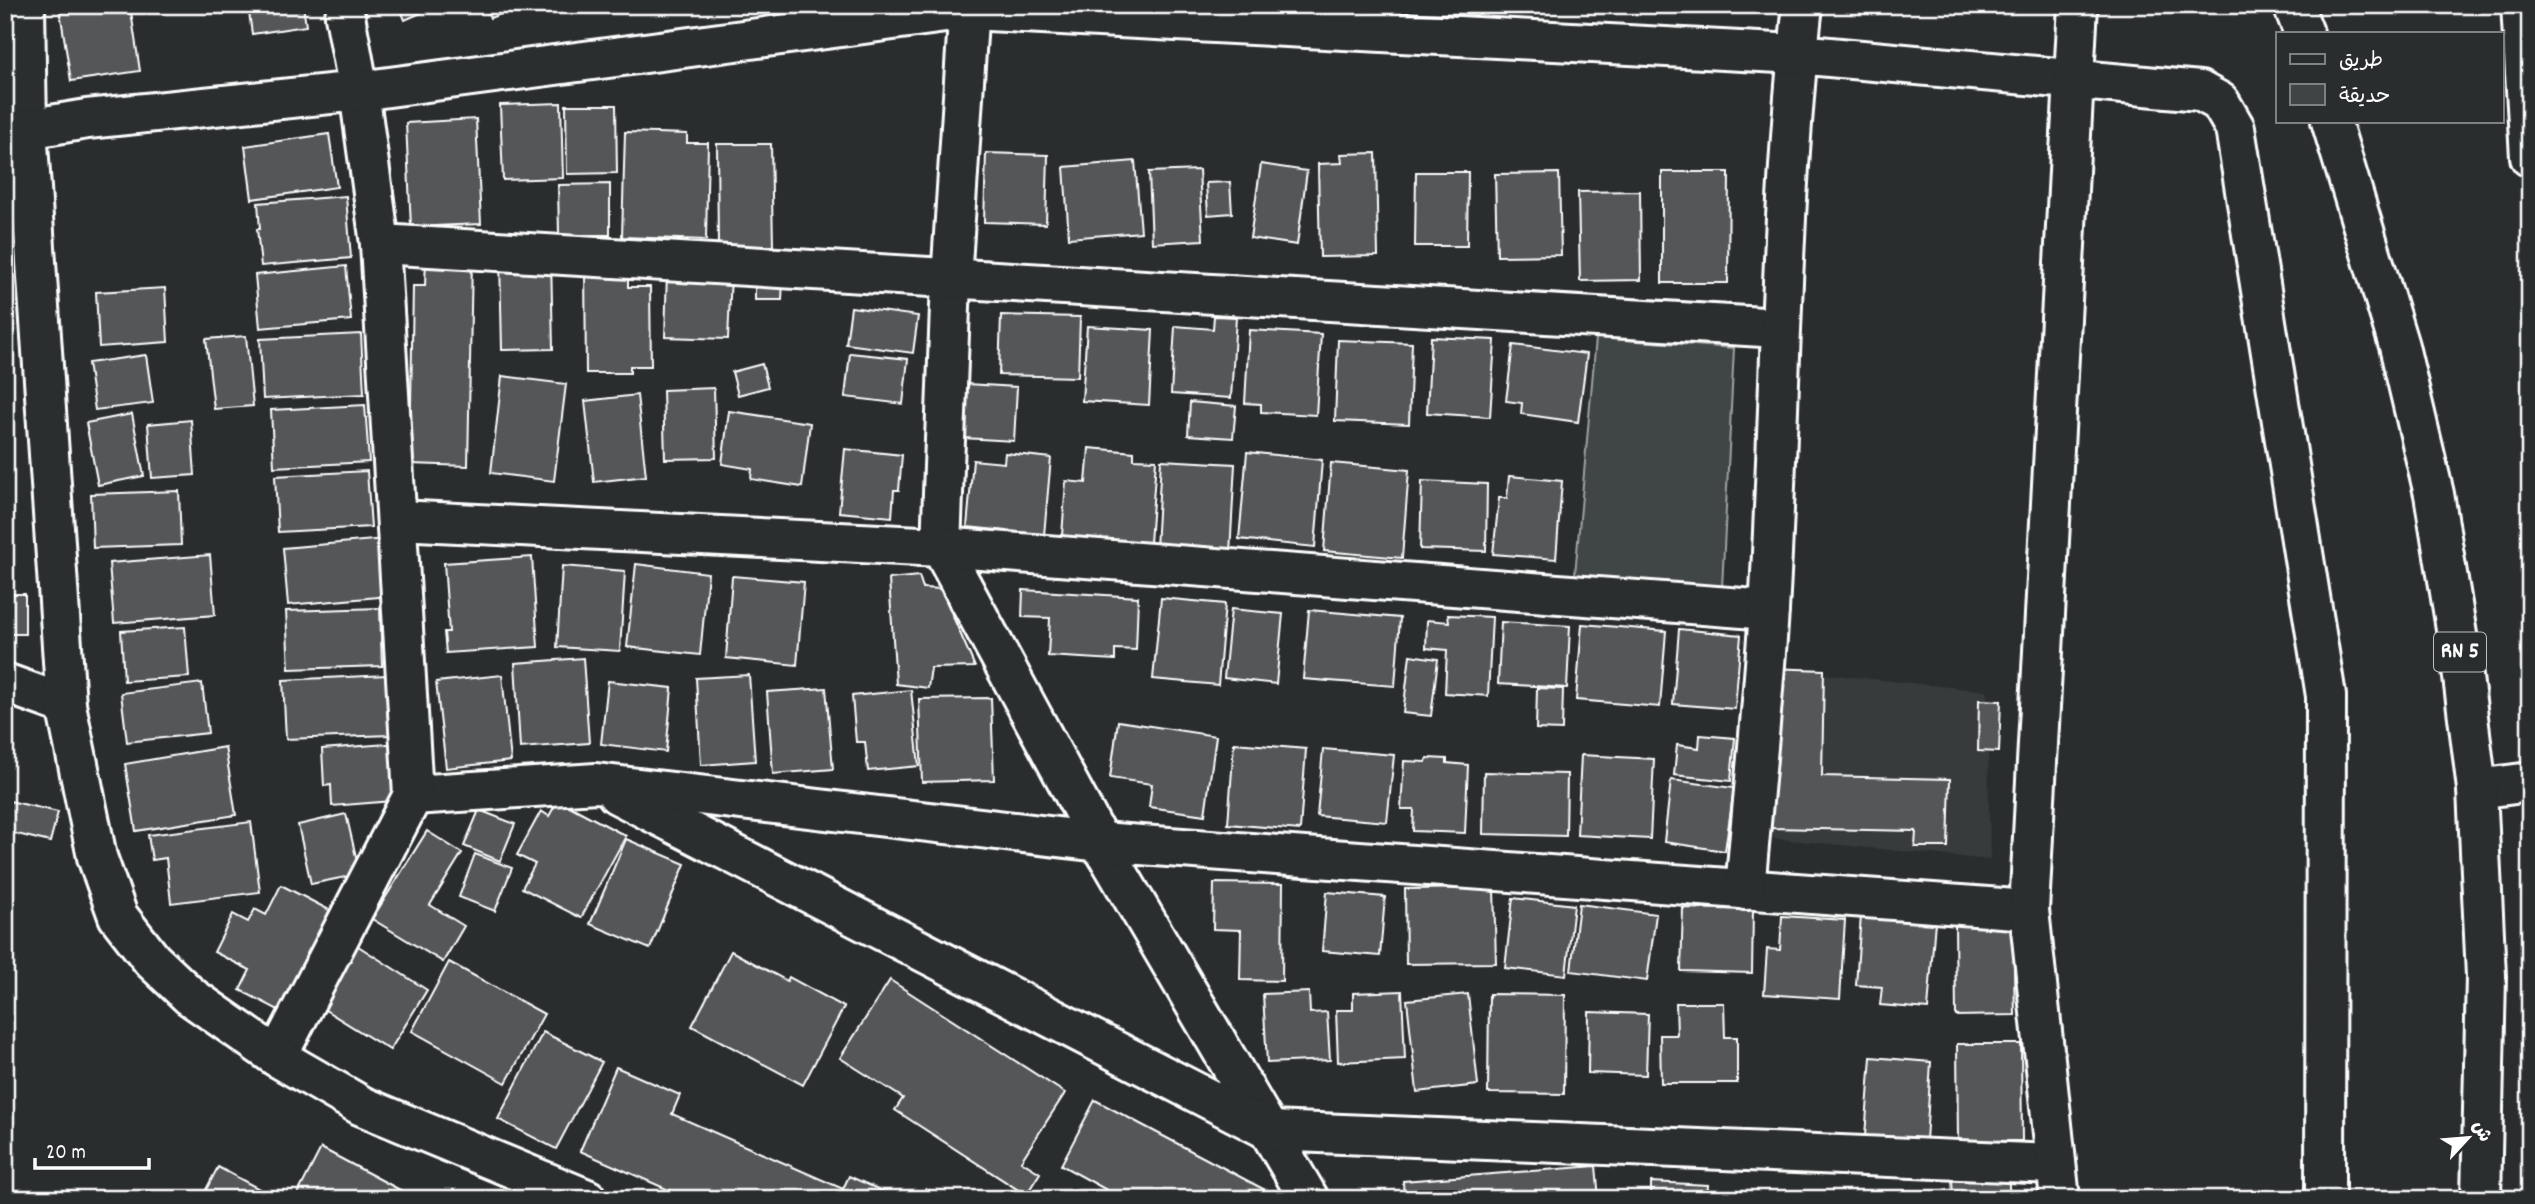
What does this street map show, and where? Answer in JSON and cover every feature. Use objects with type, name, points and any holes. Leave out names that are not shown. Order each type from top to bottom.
[{"type":"street","points":[[25,5],[27,129],[66,705],[97,857],[118,916],[152,960],[190,996],[277,1057],[362,1106],[587,1199]]},
{"type":"street","points":[[1745,890],[1769,610],[1780,328],[1802,5]]},
{"type":"street","points":[[596,783],[1271,1131],[2058,1181],[2029,910],[2078,5]]},
{"type":"street","points":[[2293,5],[2304,32]]},
{"type":"street","points":[[2521,5],[2530,157]]},
{"type":"street","points":[[27,129],[101,118],[359,91],[969,8],[1797,54],[2200,91],[2220,102],[2235,128],[2326,696],[2325,1199]]},
{"type":"street","points":[[969,8],[951,280],[941,547],[1100,842],[1309,1199]]},
{"type":"street","points":[[277,1057],[413,795],[380,244],[359,91],[345,16]]},
{"type":"street","name":"RN 5","points":[[2331,122],[2399,346],[2434,494],[2460,653],[2477,789],[2486,976],[2481,1199]]},
{"type":"street","points":[[380,244],[1780,328]]},
{"type":"street","points":[[398,520],[941,547],[1769,610]]},
{"type":"street","points":[[5,683],[66,705]]},
{"type":"street","points":[[2477,789],[2530,782]]},
{"type":"street","points":[[413,795],[596,783],[1100,842],[2029,910]]},
{"type":"shaded area","points":[[1778,669],[1987,691],[1990,860],[1761,837]]},
{"type":"green space","points":[[1596,338],[1734,348],[1722,588],[1575,575]]},
{"type":"building","points":[[59,5],[130,5],[140,71],[71,81]]},
{"type":"building","points":[[248,5],[303,5],[306,26],[252,34]]},
{"type":"building","points":[[399,5],[439,5],[405,20]]},
{"type":"building","points":[[485,5],[526,5],[490,18]]},
{"type":"building","points":[[561,103],[563,178],[503,180],[500,105]]},
{"type":"building","points":[[566,105],[616,105],[617,173],[567,174]]},
{"type":"building","points":[[476,119],[481,224],[411,227],[406,123]]},
{"type":"building","points":[[625,132],[687,134],[687,143],[708,143],[706,240],[622,237]]},
{"type":"building","points":[[329,134],[337,187],[252,199],[245,146]]},
{"type":"building","points":[[717,144],[771,144],[773,246],[718,246]]},
{"type":"building","points":[[986,153],[1048,155],[1046,224],[984,222]]},
{"type":"building","points":[[1376,153],[1378,256],[1320,257],[1318,164],[1342,163],[1341,154]]},
{"type":"building","points":[[1135,161],[1141,232],[1069,238],[1064,167]]},
{"type":"building","points":[[1261,164],[1307,171],[1297,245],[1250,238]]},
{"type":"building","points":[[1199,170],[1203,240],[1152,243],[1149,172]]},
{"type":"building","points":[[1416,172],[1468,172],[1467,246],[1415,246]]},
{"type":"building","points":[[1662,172],[1729,172],[1728,283],[1662,283]]},
{"type":"building","points":[[1559,173],[1561,255],[1497,256],[1495,174]]},
{"type":"building","points":[[1230,182],[1232,213],[1208,215],[1206,183]]},
{"type":"building","points":[[610,184],[610,235],[559,235],[558,185]]},
{"type":"building","points":[[1640,191],[1641,280],[1580,281],[1578,192]]},
{"type":"building","points":[[346,196],[351,258],[261,266],[257,229],[260,229],[258,203]]},
{"type":"building","points":[[426,257],[472,258],[468,466],[410,464],[413,286],[425,286]]},
{"type":"building","points":[[551,258],[553,349],[502,350],[500,259]]},
{"type":"building","points":[[346,266],[351,320],[260,328],[255,275]]},
{"type":"building","points":[[585,267],[628,267],[628,287],[650,287],[651,366],[630,366],[630,373],[586,373]]},
{"type":"building","points":[[667,272],[731,275],[728,339],[665,337]]},
{"type":"building","points":[[755,279],[783,280],[782,300],[755,300]]},
{"type":"building","points":[[165,288],[168,342],[99,347],[96,292]]},
{"type":"building","points":[[851,307],[918,316],[913,353],[846,344]]},
{"type":"building","points":[[1001,315],[1080,317],[1078,377],[999,375]]},
{"type":"building","points":[[1214,316],[1236,317],[1231,398],[1171,394],[1175,326],[1213,329]]},
{"type":"building","points":[[1087,326],[1153,330],[1149,405],[1082,401]]},
{"type":"building","points":[[1249,330],[1321,334],[1316,415],[1261,412],[1261,404],[1245,403]]},
{"type":"building","points":[[361,334],[364,394],[263,399],[260,339]]},
{"type":"building","points":[[246,336],[253,406],[214,409],[206,339]]},
{"type":"building","points":[[1431,337],[1495,340],[1490,417],[1427,413]]},
{"type":"building","points":[[1338,340],[1412,343],[1409,424],[1335,421]]},
{"type":"building","points":[[1513,345],[1587,354],[1578,422],[1521,414],[1522,403],[1506,401]]},
{"type":"building","points":[[850,353],[908,359],[903,404],[845,397]]},
{"type":"building","points":[[146,355],[153,403],[95,410],[88,363]]},
{"type":"building","points":[[762,364],[768,387],[738,395],[732,372]]},
{"type":"building","points":[[502,376],[566,384],[554,481],[491,473]]},
{"type":"building","points":[[966,384],[1017,387],[1014,441],[963,438]]},
{"type":"building","points":[[714,388],[716,458],[665,459],[663,390]]},
{"type":"building","points":[[637,395],[646,476],[594,482],[585,401]]},
{"type":"building","points":[[1190,402],[1236,406],[1233,438],[1188,435]]},
{"type":"building","points":[[365,405],[369,462],[274,467],[271,410]]},
{"type":"building","points":[[729,411],[810,423],[802,487],[751,479],[752,469],[722,464]]},
{"type":"building","points":[[132,414],[144,476],[98,485],[86,423]]},
{"type":"building","points":[[191,420],[195,475],[152,478],[148,424]]},
{"type":"building","points":[[1089,448],[1134,452],[1134,459],[1156,460],[1150,543],[1062,536],[1066,481],[1086,483]]},
{"type":"building","points":[[845,449],[902,455],[899,490],[894,490],[892,517],[839,512]]},
{"type":"building","points":[[1247,452],[1322,460],[1315,547],[1239,539]]},
{"type":"building","points":[[1005,453],[1051,458],[1044,535],[967,527],[973,460],[1004,463]]},
{"type":"building","points":[[1161,460],[1235,464],[1230,553],[1156,548]]},
{"type":"building","points":[[1331,463],[1409,470],[1402,558],[1324,551]]},
{"type":"building","points":[[367,471],[371,527],[278,532],[275,476]]},
{"type":"building","points":[[1509,476],[1562,481],[1556,559],[1493,554],[1499,498],[1507,498]]},
{"type":"building","points":[[1422,481],[1487,484],[1486,551],[1420,549]]},
{"type":"building","points":[[179,491],[181,545],[93,548],[91,494]]},
{"type":"building","points":[[385,539],[390,596],[288,605],[283,548]]},
{"type":"building","points":[[210,555],[215,615],[114,623],[109,563]]},
{"type":"building","points":[[532,557],[538,647],[446,653],[444,632],[449,632],[444,563]]},
{"type":"building","points":[[636,564],[708,573],[700,655],[627,647]]},
{"type":"building","points":[[562,566],[625,571],[620,651],[557,647]]},
{"type":"building","points":[[732,576],[804,582],[797,665],[726,658]]},
{"type":"building","points":[[919,576],[923,588],[941,589],[975,667],[931,668],[928,688],[896,684],[889,579]]},
{"type":"building","points":[[1023,590],[1138,597],[1136,650],[1115,649],[1115,660],[1048,656],[1050,618],[1022,617]]},
{"type":"building","points":[[5,594],[25,594],[25,634],[5,634]]},
{"type":"building","points":[[1161,598],[1225,604],[1218,685],[1153,679]]},
{"type":"building","points":[[380,608],[382,666],[289,669],[286,611]]},
{"type":"building","points":[[1231,609],[1283,614],[1276,684],[1224,678]]},
{"type":"building","points":[[1309,610],[1400,618],[1395,686],[1303,679]]},
{"type":"building","points":[[1448,615],[1492,617],[1488,696],[1445,693],[1447,650],[1426,648],[1427,620],[1449,622]]},
{"type":"building","points":[[1501,622],[1570,626],[1567,688],[1498,684]]},
{"type":"building","points":[[1582,624],[1666,631],[1660,707],[1576,700]]},
{"type":"building","points":[[185,627],[189,677],[124,681],[121,631]]},
{"type":"building","points":[[1679,629],[1741,635],[1735,709],[1673,704]]},
{"type":"building","points":[[1410,655],[1438,659],[1431,716],[1403,713]]},
{"type":"building","points":[[583,658],[589,743],[520,748],[515,663]]},
{"type":"building","points":[[1767,668],[1824,670],[1822,776],[1950,779],[1948,847],[1915,847],[1916,831],[1764,828]]},
{"type":"building","points":[[387,675],[390,735],[286,739],[283,680]]},
{"type":"building","points":[[502,675],[511,761],[446,768],[436,682]]},
{"type":"building","points":[[749,675],[755,761],[701,765],[696,678]]},
{"type":"building","points":[[608,681],[672,688],[666,752],[601,744]]},
{"type":"building","points":[[202,683],[208,733],[127,742],[121,693]]},
{"type":"building","points":[[826,688],[833,769],[773,774],[767,692]]},
{"type":"building","points":[[1537,688],[1563,689],[1562,730],[1536,729]]},
{"type":"building","points":[[911,690],[919,766],[868,771],[865,742],[856,742],[852,696]]},
{"type":"building","points":[[991,698],[994,780],[922,782],[919,699]]},
{"type":"building","points":[[1979,700],[2001,701],[1999,752],[1978,751]]},
{"type":"building","points":[[1118,721],[1216,736],[1205,815],[1149,807],[1152,784],[1110,778]]},
{"type":"building","points":[[1700,735],[1735,738],[1731,781],[1674,775],[1677,745],[1699,748]]},
{"type":"building","points":[[400,743],[405,800],[332,806],[331,785],[324,786],[322,749]]},
{"type":"building","points":[[1234,743],[1306,749],[1300,830],[1228,824]]},
{"type":"building","points":[[225,747],[236,815],[136,831],[125,764]]},
{"type":"building","points":[[1323,749],[1394,755],[1387,822],[1317,816]]},
{"type":"building","points":[[1581,755],[1654,759],[1650,839],[1577,835]]},
{"type":"building","points":[[1427,758],[1447,759],[1447,763],[1468,765],[1465,833],[1413,831],[1414,809],[1401,809],[1404,761],[1426,762]]},
{"type":"building","points":[[1484,772],[1567,774],[1566,836],[1483,834]]},
{"type":"building","points":[[1671,780],[1734,788],[1725,851],[1664,842]]},
{"type":"building","points":[[5,800],[58,812],[50,842],[5,831]]},
{"type":"building","points":[[558,800],[626,836],[581,918],[522,888],[535,864],[517,855],[541,811],[549,816]]},
{"type":"building","points":[[479,810],[515,824],[500,861],[464,846]]},
{"type":"building","points":[[346,814],[360,874],[311,884],[298,825]]},
{"type":"building","points":[[251,822],[260,892],[171,903],[166,858],[152,860],[148,835]]},
{"type":"building","points":[[427,831],[462,853],[430,905],[464,926],[443,962],[372,919]]},
{"type":"building","points":[[626,839],[685,864],[650,949],[590,924]]},
{"type":"building","points":[[475,854],[512,868],[495,911],[459,897]]},
{"type":"building","points":[[1214,883],[1283,884],[1282,981],[1240,980],[1241,930],[1213,929]]},
{"type":"building","points":[[281,885],[335,913],[284,1013],[240,990],[250,970],[214,952],[233,914],[248,922],[255,909],[266,915]]},
{"type":"building","points":[[1494,888],[1496,963],[1406,964],[1405,889]]},
{"type":"building","points":[[1327,892],[1385,897],[1380,956],[1322,951]]},
{"type":"building","points":[[1513,898],[1574,905],[1566,975],[1505,968]]},
{"type":"building","points":[[1579,904],[1656,914],[1647,981],[1571,971]]},
{"type":"building","points":[[1683,908],[1753,910],[1752,973],[1681,971]]},
{"type":"building","points":[[1861,915],[1935,921],[1928,1009],[1880,1005],[1882,987],[1856,985]]},
{"type":"building","points":[[1782,916],[1845,920],[1840,999],[1764,994],[1767,949],[1780,950]]},
{"type":"building","points":[[1955,924],[2013,924],[2015,1015],[1956,1016]]},
{"type":"building","points":[[355,944],[427,990],[390,1050],[317,1005]]},
{"type":"building","points":[[731,951],[787,981],[789,977],[844,1007],[803,1085],[692,1026]]},
{"type":"building","points":[[449,962],[544,1014],[506,1083],[412,1031]]},
{"type":"building","points":[[890,980],[1065,1093],[1021,1161],[1040,1173],[1026,1195],[895,1110],[903,1098],[840,1058]]},
{"type":"building","points":[[1402,991],[1405,1059],[1338,1062],[1336,1010],[1353,1010],[1353,993]]},
{"type":"building","points":[[1309,992],[1310,1013],[1327,1012],[1330,1060],[1267,1063],[1263,994]]},
{"type":"building","points":[[1468,994],[1478,1085],[1417,1092],[1407,1000]]},
{"type":"building","points":[[1489,994],[1565,995],[1564,1094],[1488,1093]]},
{"type":"building","points":[[1676,1003],[1724,1003],[1725,1037],[1737,1037],[1737,1083],[1661,1083],[1660,1035],[1677,1035]]},
{"type":"building","points":[[1589,1012],[1648,1014],[1646,1075],[1588,1073]]},
{"type":"building","points":[[543,1032],[602,1062],[556,1149],[498,1119]]},
{"type":"building","points":[[1957,1044],[2021,1044],[2022,1141],[1958,1141]]},
{"type":"building","points":[[1871,1057],[1931,1062],[1926,1141],[1865,1136]]},
{"type":"building","points":[[616,1067],[680,1095],[672,1114],[843,1189],[849,1176],[900,1199],[689,1199],[580,1151]]},
{"type":"building","points":[[1095,1100],[1267,1191],[1263,1199],[1123,1199],[1061,1165]]},
{"type":"building","points":[[321,1148],[417,1199],[295,1199]]},
{"type":"building","points":[[1596,1166],[1599,1199],[1404,1199],[1403,1181]]},
{"type":"building","points":[[218,1167],[278,1199],[201,1199]]},
{"type":"building","points":[[2008,1174],[2010,1199],[1953,1199],[1952,1178]]},
{"type":"building","points":[[1651,1182],[1708,1185],[1707,1199],[1651,1199]]},
{"type":"building","points":[[925,1189],[948,1199],[921,1199]]}]
